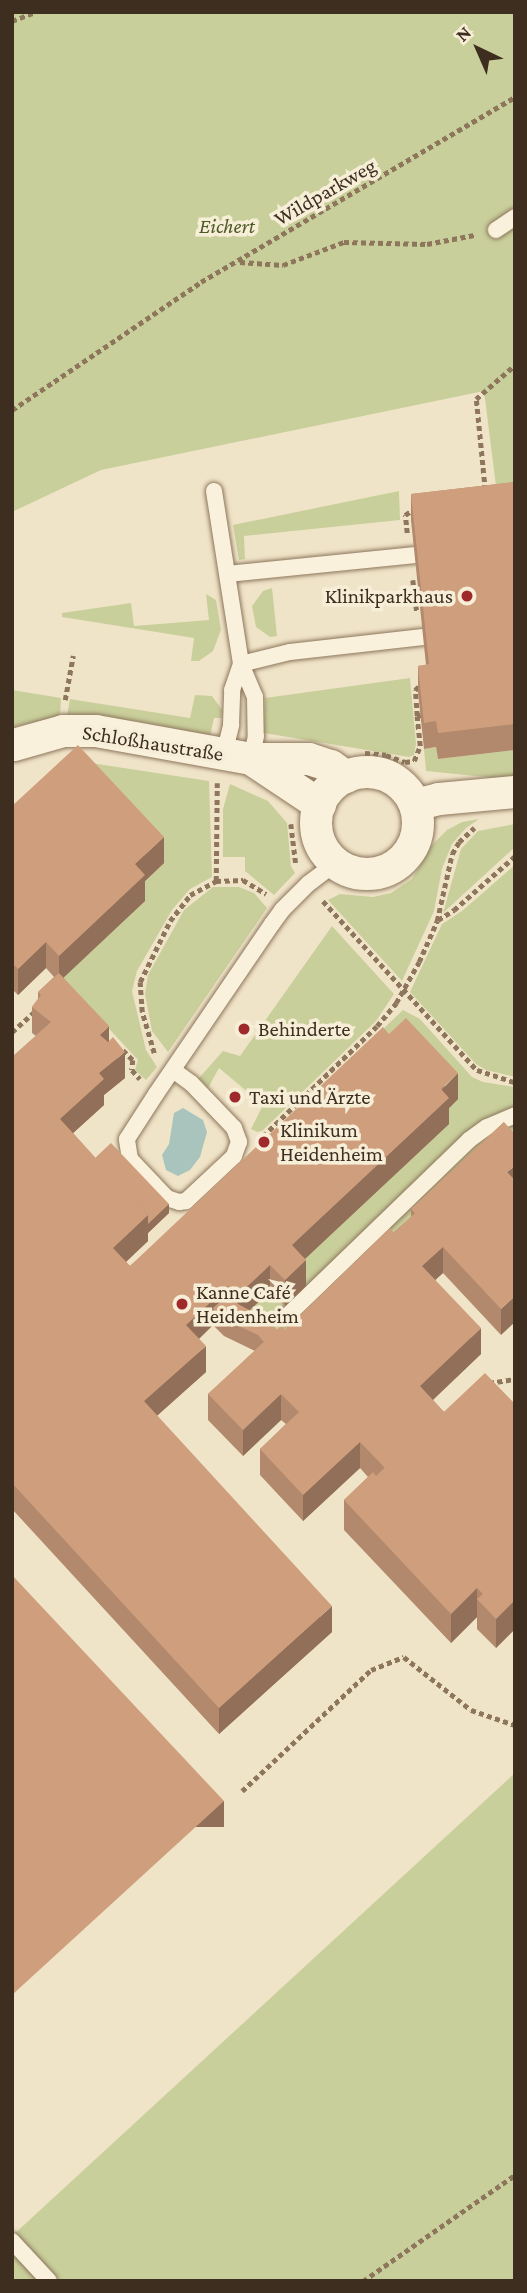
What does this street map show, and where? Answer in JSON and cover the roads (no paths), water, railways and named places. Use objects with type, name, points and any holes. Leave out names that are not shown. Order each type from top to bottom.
[{"type":"street","name":"Schloßhaustraße","points":[[13,750],[62,731],[96,731],[231,763],[320,805]]},
{"type":"street","name":"Schloßhaustraße","points":[[231,763],[309,759],[331,766],[346,777]]},
{"type":"street","points":[[362,772],[387,776],[407,791],[415,805],[418,821],[416,837],[397,863],[367,873],[351,871],[337,863],[325,851],[318,837],[316,821],[320,805],[330,788],[346,777],[362,772]]},
{"type":"street","points":[[415,805],[446,798],[515,792]]},
{"type":"lane","points":[[496,230],[515,217]]},
{"type":"lane","points":[[214,491],[241,664],[251,684],[256,707],[256,736],[231,763]]},
{"type":"lane","points":[[228,574],[412,555]]},
{"type":"lane","points":[[241,664],[290,652],[421,637]]},
{"type":"lane","points":[[231,763],[233,690],[241,664]]},
{"type":"lane","points":[[173,1070],[191,1083],[234,1128],[239,1142],[234,1156],[186,1201],[172,1201],[127,1153],[127,1139],[156,1094],[282,910],[308,884],[337,863]]},
{"type":"lane","points":[[286,1317],[469,1140],[515,1115]]},
{"type":"lane","points":[[12,2241],[49,2281]]},
{"type":"water","points":[[183,1108],[203,1120],[207,1132],[200,1157],[190,1170],[178,1176],[166,1170],[162,1155],[169,1144],[174,1113]]},
{"type":"place","name":"Klinikparkhaus","points":[[467,596]]},
{"type":"place","name":"Behinderte","points":[[244,1029]]},
{"type":"place","name":"Taxi und Ärzte","points":[[235,1097]]},
{"type":"place","name":"Klinikum Heidenheim","points":[[264,1142]]},
{"type":"place","name":"Kanne Café Heidenheim","points":[[182,1304]]},
{"type":"park label","name":"Eichert","points":[[227,226]]}]
